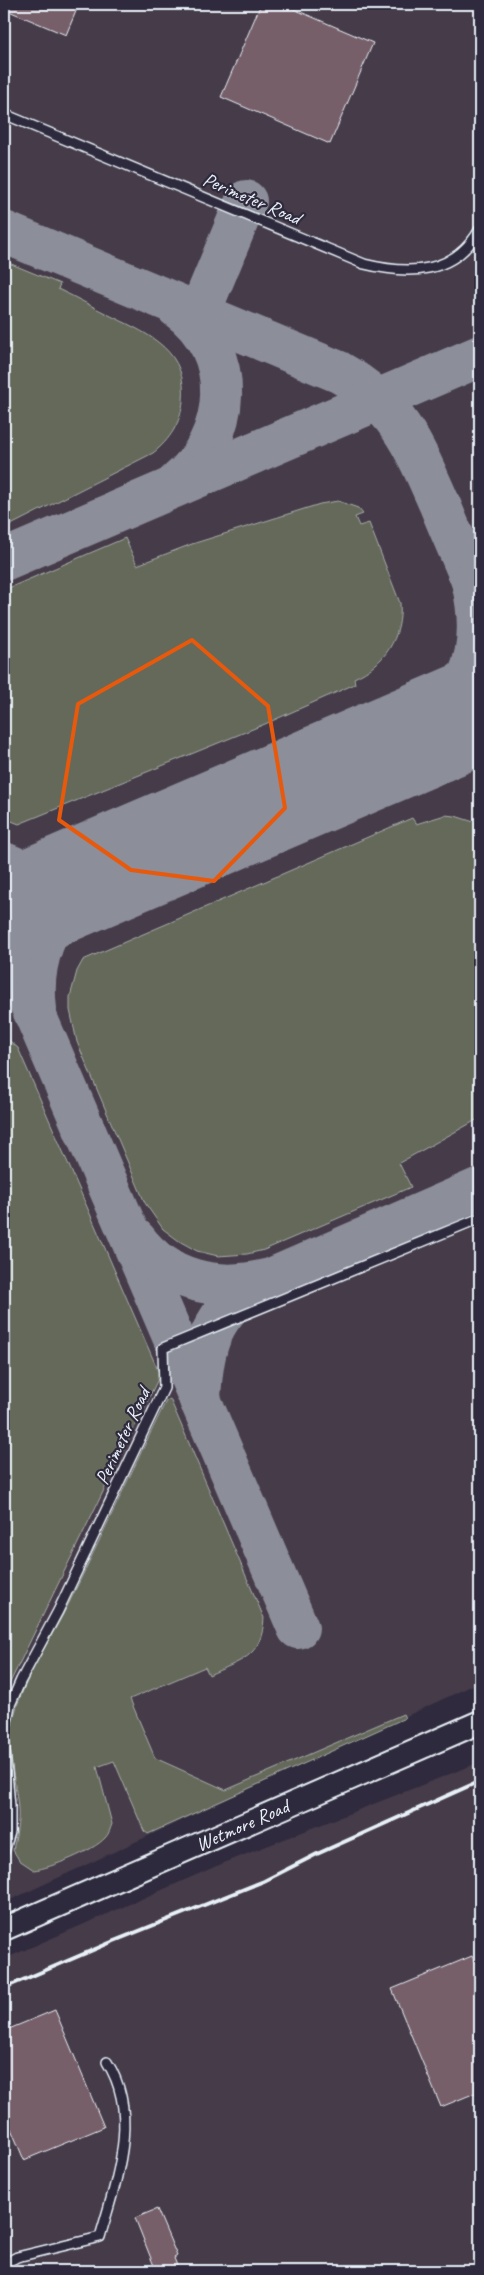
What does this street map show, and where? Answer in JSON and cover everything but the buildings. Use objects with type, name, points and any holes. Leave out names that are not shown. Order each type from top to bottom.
[{"type":"main road","name":"Wetmore Road","points":[[4,1929],[480,1722]]},
{"type":"lane","name":"Perimeter Road","points":[[4,114],[364,264],[392,271],[418,271],[439,265],[463,250],[480,229]]},
{"type":"lane","name":"Perimeter Road","points":[[4,1852],[10,1832],[4,1739],[10,1705],[20,1680],[58,1611],[164,1388],[163,1348],[480,1218]]},
{"type":"lane","points":[[4,2264],[17,2257],[100,2237],[118,2173],[125,2117],[116,2076],[107,2062]]},
{"type":"highlighted area","points":[[192,640],[268,706],[285,808],[214,881],[131,870],[59,820],[78,704]]},
{"type":"shaded area","points":[[4,4],[480,4],[480,1682],[4,1903]]},
{"type":"shaded area","points":[[480,1762],[480,2271],[4,2271],[4,1959],[221,1864]]},
{"type":"green space","points":[[4,261],[60,284],[58,289],[141,331],[164,347],[180,370],[183,384],[183,401],[180,416],[174,430],[153,453],[5,528],[4,531]]},
{"type":"green space","points":[[338,501],[358,508],[363,514],[355,517],[359,526],[369,523],[400,603],[400,615],[395,638],[383,658],[354,678],[355,684],[265,724],[19,824],[4,818],[4,590],[125,538],[137,565],[192,544],[320,504]]},
{"type":"green space","points":[[445,815],[455,816],[480,824],[480,1118],[399,1163],[411,1187],[264,1250],[247,1254],[218,1256],[197,1251],[179,1241],[163,1229],[145,1203],[77,1042],[70,1010],[70,997],[77,971],[83,960],[412,818],[416,824]]},
{"type":"green space","points":[[4,1036],[18,1048],[160,1375],[4,1695]]},
{"type":"green space","points":[[170,1399],[264,1618],[259,1642],[248,1656],[240,1661],[209,1675],[205,1667],[130,1699],[155,1758],[226,1790],[403,1714],[405,1718],[148,1834],[144,1831],[114,1761],[97,1767],[112,1824],[108,1835],[82,1853],[34,1870],[19,1860],[13,1850],[18,1814],[10,1741],[13,1719],[24,1688],[69,1603],[166,1401]]},
{"type":"taxiway","points":[[199,314],[246,201]]},
{"type":"taxiway","points":[[4,232],[339,372],[376,398],[402,429],[422,464],[480,600]]},
{"type":"taxiway","points":[[176,484],[195,465],[209,443],[218,419],[221,395],[219,370],[211,347],[197,325],[177,307]]},
{"type":"taxiway","points":[[4,560],[480,356]]},
{"type":"taxiway","points":[[392,747],[437,718],[462,689],[475,655],[477,637],[478,619],[472,581]]},
{"type":"taxiway","points":[[405,744],[448,735],[480,738]]},
{"type":"taxiway","points":[[4,863],[34,873],[54,876],[75,875],[109,867]]},
{"type":"taxiway","points":[[36,1009],[35,992],[38,959],[50,928],[69,901],[90,883],[117,866]]},
{"type":"taxiway","points":[[4,942],[298,1628]]},
{"type":"taxiway","points":[[200,1400],[203,1367],[210,1338],[224,1313],[248,1289],[480,1188]]},
{"type":"taxiway","points":[[135,1239],[162,1265],[177,1274],[194,1280],[229,1285],[266,1280]]},
{"type":"runway","points":[[4,914],[480,710]]},
{"type":"railway","points":[[4,1988],[114,1941],[264,1881],[317,1854],[480,1781]]}]
